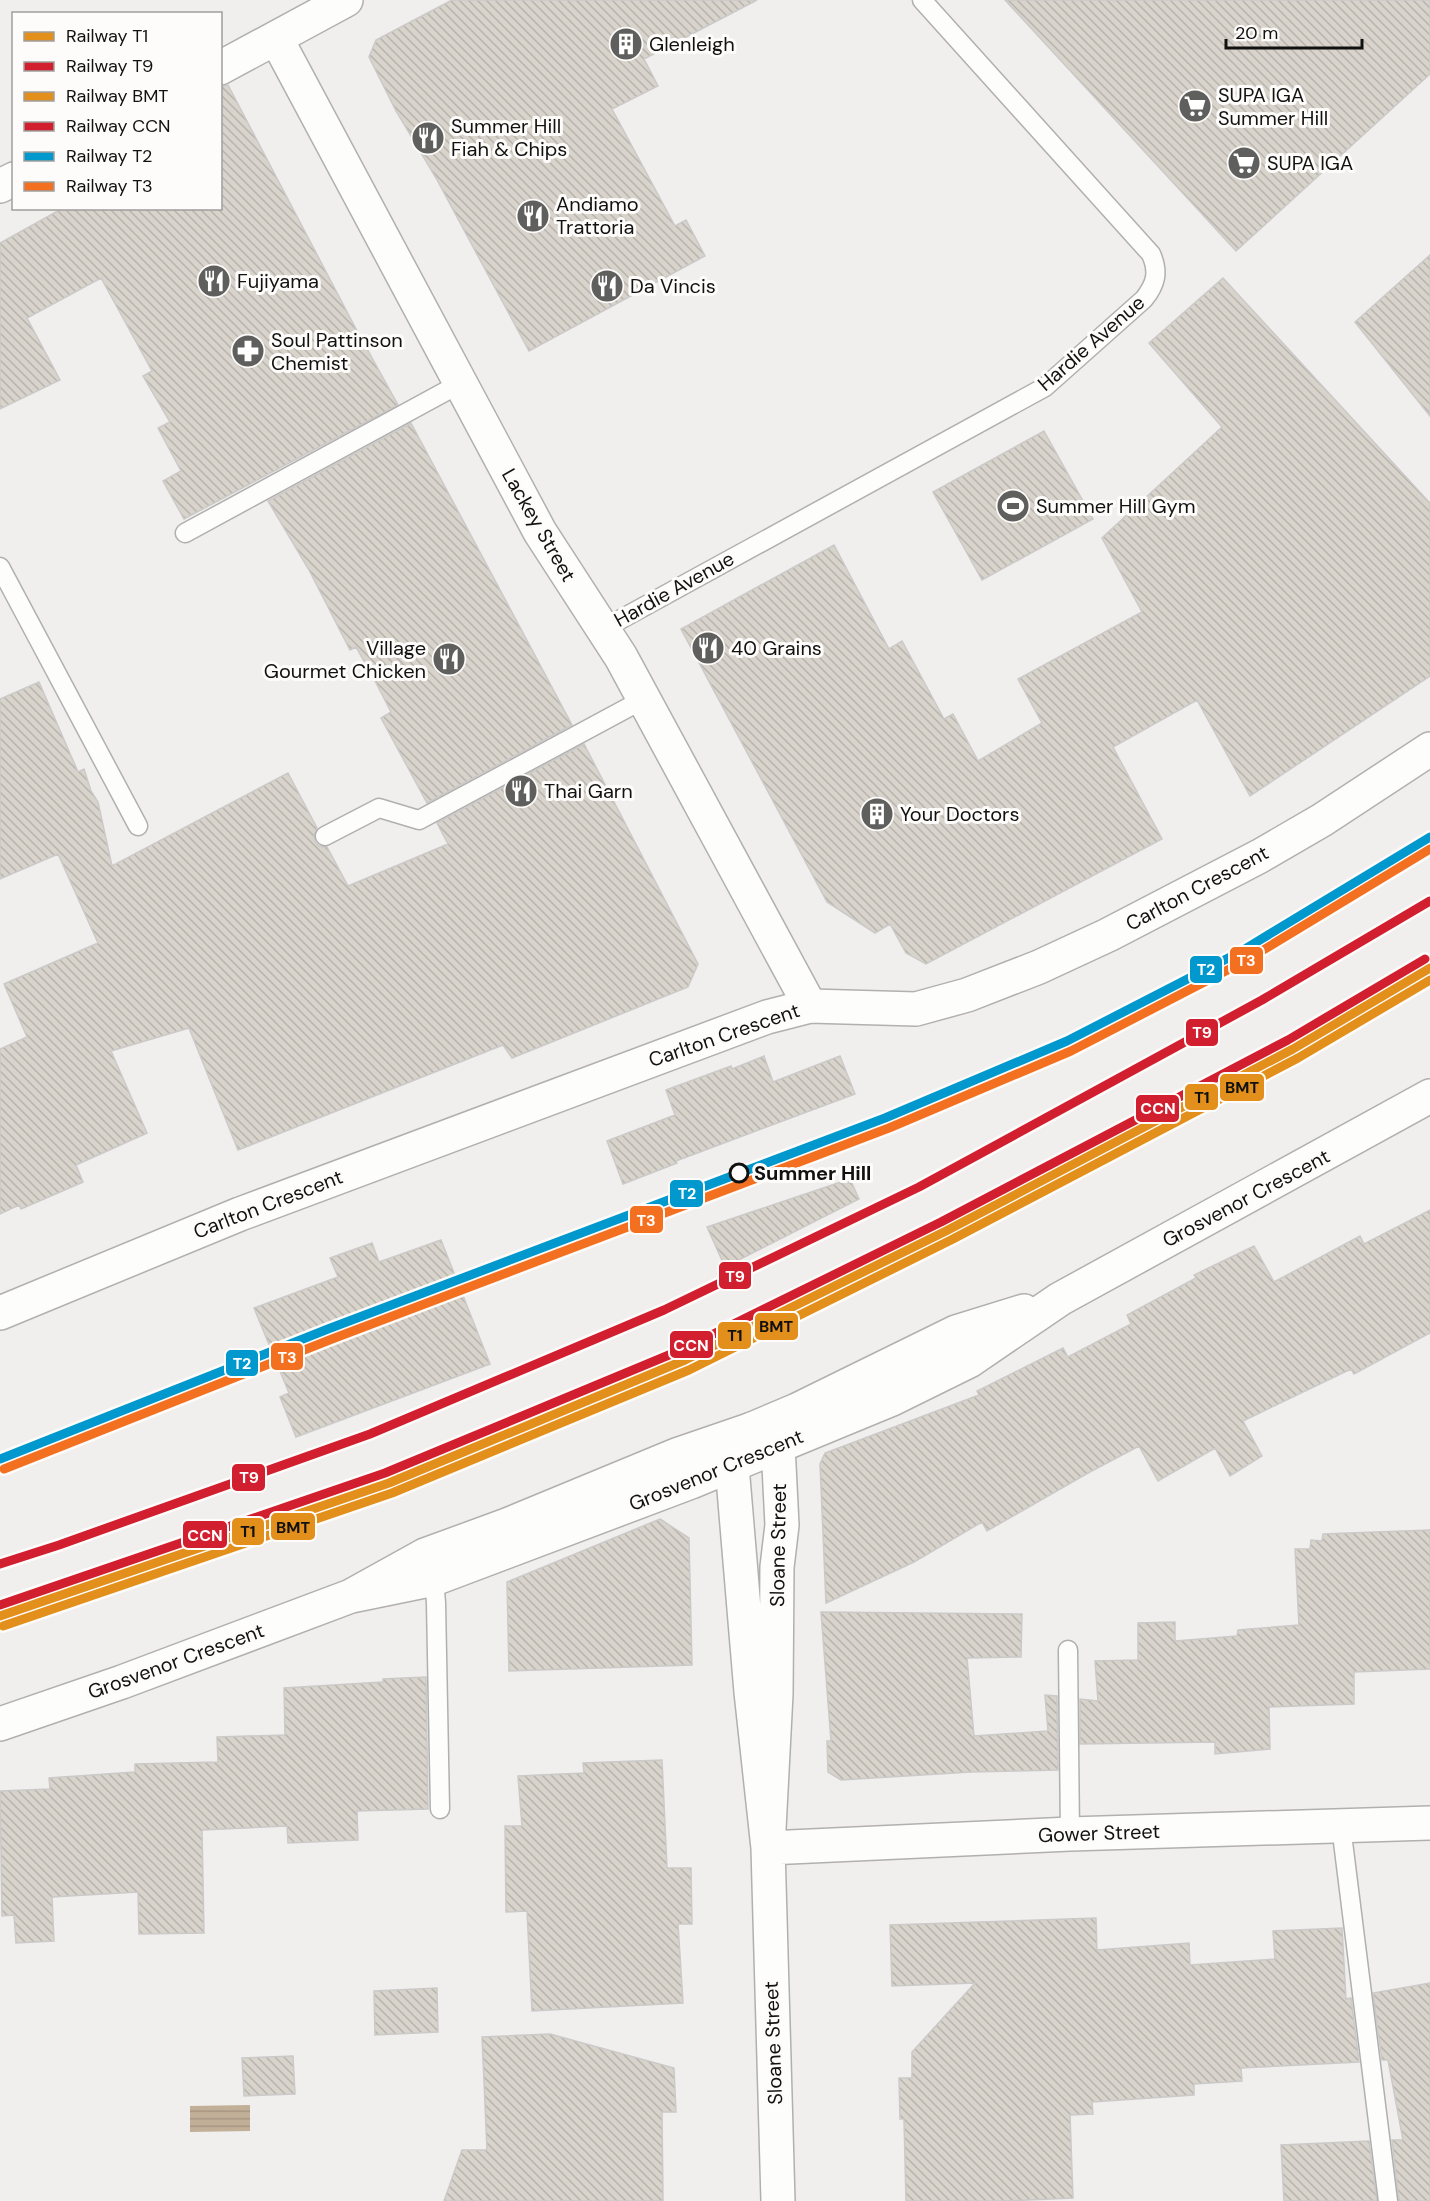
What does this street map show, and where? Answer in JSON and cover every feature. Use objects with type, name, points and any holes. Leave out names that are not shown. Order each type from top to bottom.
[{"type":"street","points":[[222,67],[346,0]]},
{"type":"street","name":"Lackey Street","points":[[276,38],[540,532],[603,629],[644,699],[810,1006]]},
{"type":"street","name":"Carlton Crescent","points":[[0,1313],[296,1193],[788,1010],[810,1006],[916,1009],[967,995],[1039,967],[1108,935],[1260,856],[1322,820],[1430,749]]},
{"type":"street","name":"Grosvenor Crescent","points":[[429,1567],[507,1525],[679,1454],[765,1438],[892,1399],[969,1361],[1060,1299],[1430,1096]]},
{"type":"street","name":"Grosvenor Crescent","points":[[0,1724],[122,1682],[429,1567],[732,1466],[765,1438]]},
{"type":"street","name":"Sloane Street","points":[[765,1438],[782,1525],[777,1567],[776,1694],[768,1848]]},
{"type":"street","name":"Sloane Street","points":[[732,1466],[768,1848],[778,2201]]},
{"type":"street","name":"Gower Street","points":[[768,1848],[1070,1834],[1430,1823]]},
{"type":"lane","name":"Hardie Avenue","points":[[603,629],[1045,387],[1144,299],[1153,288],[1156,265],[1146,249],[922,0]]},
{"type":"lane","points":[[185,533],[461,383]]},
{"type":"lane","points":[[0,567],[138,826]]},
{"type":"lane","points":[[325,836],[379,808],[419,819],[644,699]]},
{"type":"lane","points":[[429,1567],[436,1603],[440,1809]]},
{"type":"lane","points":[[1068,1650],[1070,1834]]},
{"type":"lane","points":[[1341,1826],[1388,2201]]},
{"type":"shaded area","points":[[250,2105],[250,2131],[190,2132],[190,2106]]},
{"type":"building","points":[[452,0],[757,0],[644,59],[658,86],[612,109],[675,226],[686,220],[705,256],[529,351],[436,178],[396,111],[369,57],[376,40]]},
{"type":"building","name":"SUPA IGA","points":[[1005,0],[1430,0],[1430,74],[1236,251]]},
{"type":"building","points":[[228,85],[398,405],[184,519],[163,481],[181,471],[158,428],[170,422],[143,376],[152,371],[101,278],[27,318],[60,380],[0,409],[0,243],[59,210],[222,210],[222,86]]},
{"type":"building","points":[[1430,255],[1430,416],[1355,322]]},
{"type":"building","points":[[1223,278],[1430,503],[1430,676],[1250,796],[1197,700],[1113,747],[1162,839],[926,964],[906,953],[890,924],[875,933],[827,902],[681,629],[834,545],[889,649],[902,641],[944,719],[953,714],[978,761],[1042,723],[1018,679],[1142,612],[1102,538],[1222,427],[1149,343]]},
{"type":"building","points":[[411,423],[572,725],[427,803],[381,718],[391,712],[374,679],[356,647],[350,650],[309,570],[268,501]]},
{"type":"building","name":"Summer Hill Gym","points":[[1044,431],[1093,519],[982,580],[933,492]]},
{"type":"building","points":[[39,682],[78,772],[84,769],[91,791],[98,802],[112,866],[288,773],[317,828],[314,835],[315,842],[319,846],[327,847],[348,886],[448,844],[437,823],[584,744],[698,964],[688,987],[512,1058],[503,1045],[238,1150],[189,1028],[111,1051],[147,1133],[76,1165],[83,1182],[21,1209],[19,1205],[0,1214],[0,1049],[27,1037],[4,984],[98,943],[58,854],[0,879],[0,699]]},
{"type":"building","points":[[764,1056],[773,1082],[840,1056],[855,1094],[676,1161],[677,1163],[623,1184],[607,1141],[675,1115],[666,1090]]},
{"type":"building","points":[[850,1179],[859,1199],[725,1267],[707,1227]]},
{"type":"building","points":[[1430,1210],[1430,1333],[1354,1374],[1351,1369],[1243,1421],[1262,1456],[1230,1476],[1215,1448],[1158,1481],[1139,1446],[987,1531],[982,1522],[914,1562],[826,1603],[820,1464],[825,1453],[979,1395],[977,1391],[1063,1348],[1068,1357],[1131,1324],[1127,1315],[1196,1278],[1194,1275],[1254,1246],[1274,1282],[1360,1236],[1364,1244]]},
{"type":"building","points":[[441,1240],[490,1364],[296,1437],[280,1397],[289,1393],[254,1308],[338,1277],[330,1258],[372,1243],[379,1262]]},
{"type":"building","points":[[660,1519],[689,1538],[692,1665],[509,1671],[507,1582]]},
{"type":"building","points":[[1430,1530],[1430,1669],[1354,1672],[1354,1704],[1269,1707],[1270,1749],[1215,1754],[1215,1742],[1080,1744],[1080,1699],[1098,1701],[1095,1661],[1138,1660],[1138,1623],[1175,1622],[1175,1641],[1237,1636],[1238,1630],[1299,1625],[1295,1549],[1310,1549],[1311,1540],[1322,1541],[1323,1534]]},
{"type":"building","points":[[821,1612],[1022,1614],[1021,1657],[967,1658],[974,1736],[1048,1731],[1045,1695],[1057,1696],[1058,1770],[971,1772],[841,1780],[828,1772],[827,1741],[831,1741]]},
{"type":"building","points":[[426,1677],[428,1809],[357,1811],[358,1840],[288,1843],[287,1826],[202,1830],[204,1933],[139,1934],[138,1892],[52,1897],[54,1941],[16,1943],[14,1915],[2,1916],[0,1791],[50,1789],[49,1778],[135,1772],[135,1764],[218,1762],[217,1737],[285,1735],[284,1688]]},
{"type":"building","points":[[662,1760],[667,1868],[691,1868],[692,1924],[678,1924],[683,2003],[532,2011],[527,1911],[506,1912],[505,1826],[522,1826],[518,1776],[584,1773],[583,1763]]},
{"type":"building","points":[[1096,1918],[1097,1950],[1189,1943],[1190,1965],[1275,1959],[1273,1931],[1342,1928],[1346,1999],[1351,1998],[1359,2062],[1241,2068],[1242,2081],[1194,2084],[1194,2095],[1092,2102],[1093,2114],[1070,2115],[1073,2198],[906,2201],[904,2119],[900,2119],[899,2078],[912,2078],[912,2052],[975,1983],[892,1986],[890,1925]]},
{"type":"building","points":[[1430,1983],[1430,2201],[1399,2201],[1392,2140],[1403,2140],[1388,2060],[1382,2060],[1373,1993]]},
{"type":"building","points":[[437,1988],[438,2032],[375,2035],[374,1991]]},
{"type":"building","points":[[550,2034],[674,2068],[676,2112],[662,2112],[663,2201],[444,2201],[462,2150],[487,2150],[482,2037]]},
{"type":"building","points":[[293,2056],[295,2094],[244,2096],[242,2058]]},
{"type":"building","points":[[1369,2141],[1377,2201],[1284,2201],[1281,2145]]},
{"type":"rail line","name":"T2","points":[[0,1459],[328,1329],[885,1118],[1067,1041],[1240,952],[1430,837]]},
{"type":"rail line","name":"T3","points":[[4,1469],[332,1339],[889,1128],[1071,1051],[1245,961],[1430,849]]},
{"type":"rail line","name":"T9","points":[[0,1564],[370,1434],[664,1310],[919,1187],[1262,1000],[1430,901]]},
{"type":"rail line","name":"CCN","points":[[0,1605],[385,1473],[681,1350],[941,1222],[1288,1040],[1425,959]]},
{"type":"rail line","name":"T1","points":[[0,1616],[389,1483],[685,1360],[946,1231],[1293,1049],[1430,968]]},
{"type":"rail line","name":"BMT","points":[[3,1626],[392,1493],[689,1370],[951,1240],[1298,1058],[1430,980]]},
{"type":"place","name":"Glenleigh","points":[[626,44]]},
{"type":"place","name":"SUPA IGA Summer Hill","points":[[1195,106]]},
{"type":"place","name":"Summer Hill Fiah & Chips","points":[[428,138]]},
{"type":"place","name":"SUPA IGA","points":[[1244,163]]},
{"type":"place","name":"Andiamo Trattoria","points":[[533,216]]},
{"type":"place","name":"Fujiyama","points":[[214,281]]},
{"type":"place","name":"Da Vincis","points":[[607,286]]},
{"type":"place","name":"Soul Pattinson Chemist","points":[[248,351]]},
{"type":"place","name":"Summer Hill Gym","points":[[1013,506]]},
{"type":"place","name":"40 Grains","points":[[708,648]]},
{"type":"place","name":"Village Gourmet Chicken","points":[[449,659]]},
{"type":"place","name":"Thai Garn","points":[[521,791]]},
{"type":"place","name":"Your Doctors","points":[[877,814]]},
{"type":"place","name":"Summer Hill","points":[[739,1173]]}]
